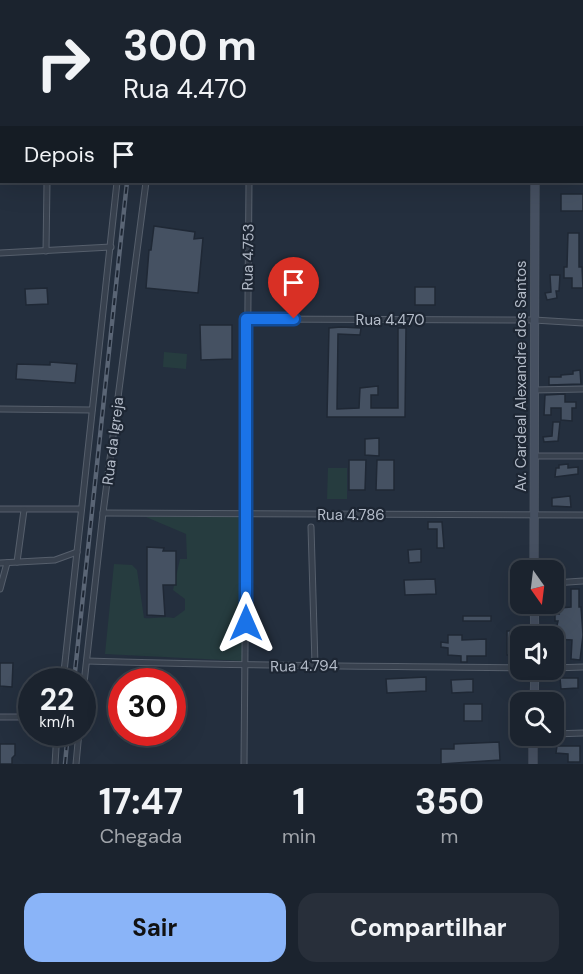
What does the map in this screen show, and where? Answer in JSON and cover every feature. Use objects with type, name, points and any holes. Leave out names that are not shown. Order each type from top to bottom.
[{"type":"main road","name":"Av. Cardeal Alexandre dos Santos","points":[[534,560],[535,183]]},
{"type":"main road","points":[[533,746],[533,764]]},
{"type":"street","points":[[46,183],[46,251]]},
{"type":"street","name":"Rua da Igreja","points":[[64,668],[117,183]]},
{"type":"street","name":"Rua da Igreja","points":[[86,668],[146,183]]},
{"type":"street","name":"Rua 4.753","points":[[244,764],[246,319],[249,183]]},
{"type":"street","points":[[0,253],[111,247]]},
{"type":"street","name":"Rua 4.470","points":[[246,319],[534,320],[583,323]]},
{"type":"street","points":[[534,390],[583,389]]},
{"type":"street","points":[[0,409],[92,410]]},
{"type":"street","points":[[535,456],[583,456]]},
{"type":"street","points":[[0,509],[81,509]]},
{"type":"street","points":[[17,562],[24,510]]},
{"type":"street","name":"Rua 4.786","points":[[104,513],[583,515]]},
{"type":"street","points":[[311,527],[315,665]]},
{"type":"street","points":[[0,589],[3,563],[55,560],[77,552]]},
{"type":"street","points":[[564,582],[583,581]]},
{"type":"street","name":"Rua 4.794","points":[[87,661],[246,666],[510,668]]},
{"type":"street","points":[[564,668],[583,667]]},
{"type":"street","points":[[0,717],[18,717]]},
{"type":"street","points":[[564,734],[583,733]]},
{"type":"street","points":[[55,764],[56,746]]},
{"type":"street","points":[[75,764],[77,746]]},
{"type":"green space","points":[[164,352],[187,354],[186,369],[163,367]]},
{"type":"green space","points":[[328,468],[347,468],[347,499],[327,499]]},
{"type":"green space","points":[[246,515],[243,661],[105,654],[114,564],[132,565],[137,570],[144,618],[174,618],[185,610],[185,599],[173,590],[180,559],[187,559],[186,534],[146,517]]},
{"type":"building","points":[[561,194],[583,194],[583,211],[561,211]]},
{"type":"building","points":[[154,226],[195,232],[194,239],[203,238],[198,293],[146,288],[149,250],[151,250]]},
{"type":"building","points":[[568,233],[579,233],[579,267],[582,267],[583,288],[572,288],[572,278],[564,278],[564,267],[567,267]]},
{"type":"building","points":[[550,275],[560,275],[559,291],[556,291],[557,298],[547,300],[545,293],[551,292]]},
{"type":"building","points":[[415,287],[435,287],[435,305],[415,305]]},
{"type":"building","points":[[47,288],[48,304],[26,305],[25,289]]},
{"type":"building","points":[[200,325],[232,325],[232,359],[201,360]]},
{"type":"building","points":[[329,328],[361,328],[360,335],[338,334],[337,409],[359,408],[360,388],[378,386],[378,395],[371,395],[371,408],[398,408],[398,328],[406,328],[405,417],[327,417]]},
{"type":"building","points":[[50,362],[77,364],[75,383],[16,379],[17,364],[50,365]]},
{"type":"building","points":[[580,370],[581,384],[549,385],[549,377],[561,377],[561,375],[573,374],[573,371]]},
{"type":"building","points":[[565,394],[565,402],[576,402],[576,408],[572,408],[572,421],[561,420],[561,408],[551,408],[551,415],[544,415],[545,395]]},
{"type":"building","points":[[553,422],[560,422],[558,441],[544,442],[543,437],[552,436]]},
{"type":"building","points":[[379,438],[379,456],[365,455],[365,439]]},
{"type":"building","points":[[349,460],[366,460],[365,490],[349,490]]},
{"type":"building","points":[[377,460],[394,460],[394,490],[376,490]]},
{"type":"building","points":[[568,464],[568,468],[578,467],[578,474],[555,477],[556,468],[559,468],[559,465]]},
{"type":"building","points":[[570,496],[571,507],[552,506],[552,498]]},
{"type":"building","points":[[428,522],[442,522],[444,548],[437,548],[437,529],[428,529]]},
{"type":"building","points":[[147,547],[176,551],[176,585],[163,585],[165,616],[147,615]]},
{"type":"building","points":[[421,549],[421,562],[409,563],[408,550]]},
{"type":"building","points":[[435,579],[436,594],[405,595],[404,580]]},
{"type":"building","points":[[571,589],[579,589],[583,635],[580,660],[571,659],[572,640],[564,640],[564,626],[557,626],[558,621],[555,621],[555,614],[564,614],[564,608],[571,607]]},
{"type":"building","points":[[463,616],[491,616],[491,621],[463,621]]},
{"type":"building","points":[[507,631],[510,631],[510,655],[507,655]]},
{"type":"building","points":[[448,635],[462,635],[462,640],[486,639],[486,656],[467,656],[467,662],[461,662],[461,656],[448,655],[448,648],[441,647],[441,642],[448,643]]},
{"type":"building","points":[[0,663],[13,663],[12,687],[0,686]]},
{"type":"building","points":[[426,677],[426,691],[387,693],[386,679]]},
{"type":"building","points":[[578,678],[578,688],[561,689],[560,680]]},
{"type":"building","points":[[473,679],[473,692],[452,693],[451,680]]},
{"type":"building","points":[[464,704],[482,704],[482,721],[464,721]]},
{"type":"building","points":[[499,742],[500,760],[441,764],[441,749],[454,749],[454,744]]},
{"type":"building","points":[[0,744],[15,744],[12,764],[0,764]]},
{"type":"building","points":[[557,746],[580,746],[580,762],[568,762],[568,754],[556,753]]},
{"type":"railway","points":[[75,668],[127,183]]},
{"type":"railway","points":[[65,764],[67,746]]},
{"type":"route","points":[[246,623],[246,319],[294,319]]}]
